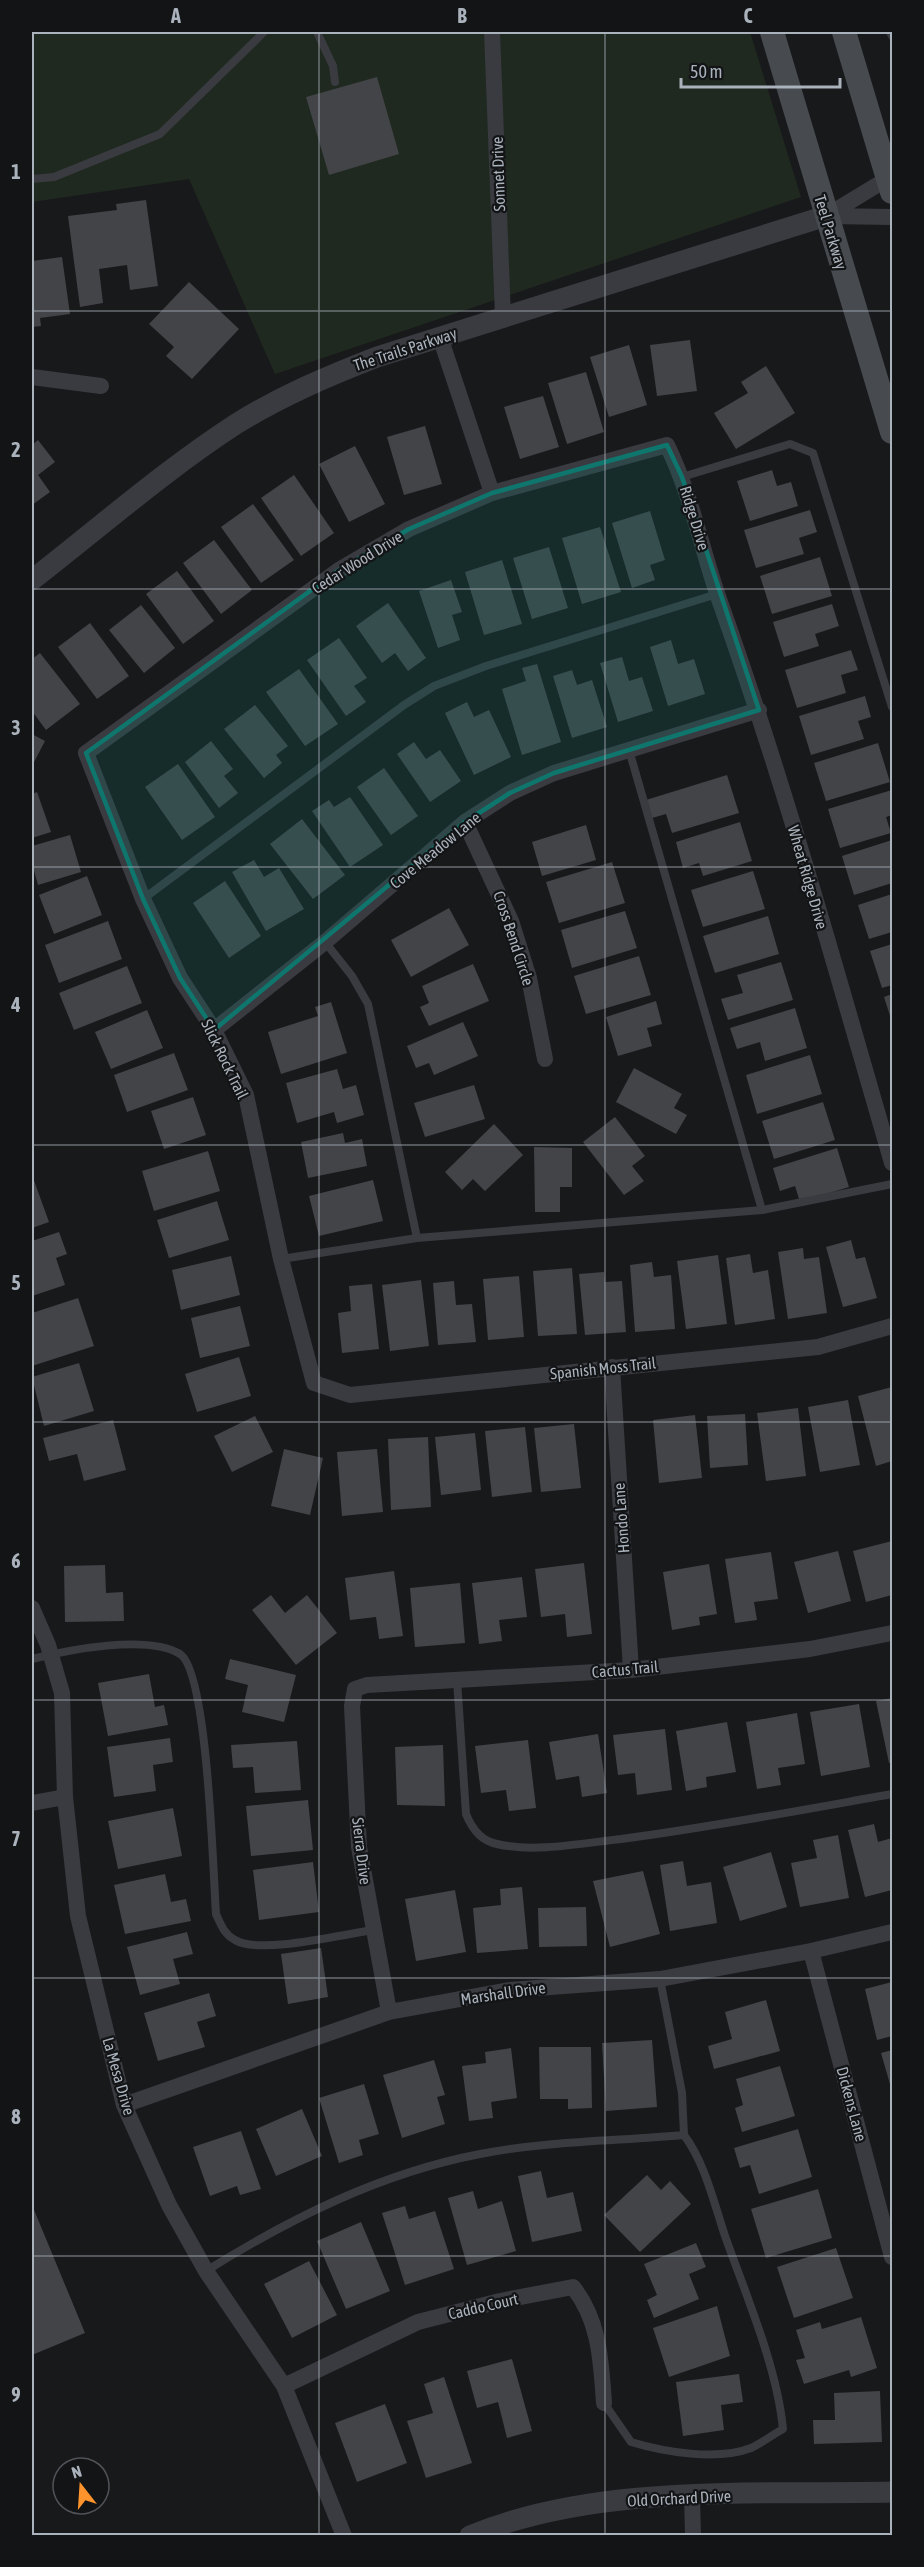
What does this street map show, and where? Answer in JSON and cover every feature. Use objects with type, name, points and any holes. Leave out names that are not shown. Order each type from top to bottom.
[{"type":"main road","name":"Teel Parkway","points":[[772,32],[892,432]]},
{"type":"main road","points":[[844,32],[891,182]]},
{"type":"street","name":"Sonnet Drive","points":[[492,32],[503,317]]},
{"type":"street","name":"The Trails Parkway","points":[[32,579],[236,425],[285,396],[377,357],[826,216],[891,182]]},
{"type":"street","name":"The Trails Parkway","points":[[826,216],[892,217]]},
{"type":"street","points":[[440,337],[492,493]]},
{"type":"street","points":[[32,377],[100,386]]},
{"type":"street","name":"Cedar Wood Drive","points":[[86,753],[339,570],[410,529],[492,493],[667,445]]},
{"type":"street","name":"Ridge Drive","points":[[667,445],[682,477],[717,594]]},
{"type":"street","name":"Wheat Ridge Drive","points":[[717,594],[759,711],[892,1163]]},
{"type":"street","name":"Cove Meadow Lane","points":[[214,1030],[325,942],[465,822],[510,794],[554,773],[759,711]]},
{"type":"street","name":"Slick Rock Trail","points":[[86,753],[143,899],[180,978],[214,1030],[246,1095],[280,1259],[314,1383]]},
{"type":"street","name":"Cross Bend Circle","points":[[465,822],[511,921],[529,978],[545,1059]]},
{"type":"street","name":"Spanish Moss Trail","points":[[314,1383],[350,1395],[818,1347],[892,1326]]},
{"type":"street","name":"Hondo Lane","points":[[612,1367],[631,1670]]},
{"type":"street","name":"La Mesa Drive","points":[[32,1608],[62,1693],[65,1797],[78,1916],[124,2105],[169,2205],[206,2271],[284,2386],[344,2535]]},
{"type":"street","name":"Cactus Trail","points":[[356,1689],[367,1685],[631,1670],[810,1648],[892,1632]]},
{"type":"street","name":"Sierra Drive","points":[[356,1689],[352,1706],[359,1847],[389,2012]]},
{"type":"street","points":[[32,1803],[65,1797]]},
{"type":"street","name":"Marshall Drive","points":[[124,2105],[389,2012],[509,1990],[660,1979],[892,1932]]},
{"type":"street","name":"Dickens Lane","points":[[811,1950],[892,2257]]},
{"type":"street","name":"Caddo Court","points":[[284,2386],[418,2322],[500,2301],[573,2288],[584,2302],[600,2347],[604,2403]]},
{"type":"street","name":"Old Orchard Drive","points":[[470,2535],[575,2504],[692,2496],[892,2492]]},
{"type":"street","points":[[692,2496],[693,2535]]},
{"type":"lane","points":[[32,180],[54,177],[160,134],[264,32]]},
{"type":"lane","points":[[317,32],[333,66],[335,82]]},
{"type":"lane","points":[[891,32],[892,36]]},
{"type":"lane","points":[[682,477],[790,444],[813,453],[892,707]]},
{"type":"lane","points":[[143,899],[404,705],[434,686],[486,666],[717,594]]},
{"type":"lane","points":[[629,750],[762,1210]]},
{"type":"lane","points":[[325,942],[352,976],[368,1004],[417,1238]]},
{"type":"lane","points":[[280,1259],[417,1238],[762,1210],[892,1184]]},
{"type":"lane","points":[[32,1659],[89,1646],[150,1645],[176,1652],[190,1665],[203,1725],[216,1914],[224,1932],[236,1941],[265,1946],[374,1930]]},
{"type":"lane","points":[[457,1680],[466,1814],[472,1829],[481,1837],[496,1844],[520,1847],[604,1841],[698,1829],[892,1794]]},
{"type":"lane","points":[[604,2403],[631,2442],[667,2453],[711,2453],[750,2448],[783,2429],[780,2400],[741,2281],[708,2186],[691,2145],[684,2135],[682,2092],[660,1979]]},
{"type":"lane","points":[[206,2271],[303,2215],[352,2192],[406,2173],[481,2154],[684,2135]]},
{"type":"highlighted area","points":[[667,445],[682,477],[759,710],[554,773],[510,793],[465,822],[214,1030],[180,978],[143,899],[86,753],[339,570],[409,529],[492,493]]},
{"type":"shaded area","points":[[32,32],[750,32],[801,197],[275,374],[189,179],[32,202]]},
{"type":"building","points":[[377,77],[399,154],[329,175],[306,97]]},
{"type":"building","points":[[146,200],[158,286],[130,290],[127,265],[99,269],[103,303],[80,307],[68,216],[117,210],[116,204]]},
{"type":"building","points":[[62,257],[70,314],[40,318],[41,326],[32,327],[32,261]]},
{"type":"building","points":[[189,282],[239,329],[192,379],[166,356],[174,347],[149,324]]},
{"type":"building","points":[[690,340],[697,391],[657,396],[650,345]]},
{"type":"building","points":[[629,345],[647,405],[609,417],[590,357]]},
{"type":"building","points":[[766,366],[795,413],[736,449],[714,413],[748,393],[741,382]]},
{"type":"building","points":[[586,372],[604,432],[567,444],[548,383]]},
{"type":"building","points":[[543,396],[559,447],[520,459],[504,407]]},
{"type":"building","points":[[425,426],[442,484],[404,495],[387,437]]},
{"type":"building","points":[[38,440],[55,462],[38,475],[50,492],[32,505],[32,445]]},
{"type":"building","points":[[355,446],[385,504],[349,522],[319,464]]},
{"type":"building","points":[[772,470],[777,486],[791,482],[798,506],[750,521],[737,481]]},
{"type":"building","points":[[294,475],[334,533],[301,556],[261,498]]},
{"type":"building","points":[[253,504],[294,560],[261,583],[221,527]]},
{"type":"building","points":[[810,510],[817,532],[799,538],[804,554],[756,568],[744,530]]},
{"type":"building","points":[[650,511],[665,560],[650,565],[655,580],[632,588],[612,523]]},
{"type":"building","points":[[600,527],[621,592],[582,604],[562,538]]},
{"type":"building","points":[[214,540],[252,590],[221,614],[183,563]]},
{"type":"building","points":[[549,547],[568,608],[532,619],[513,558]]},
{"type":"building","points":[[820,557],[832,596],[772,614],[760,576]]},
{"type":"building","points":[[502,560],[522,624],[484,635],[465,572]]},
{"type":"building","points":[[177,571],[214,621],[183,644],[146,594]]},
{"type":"building","points":[[451,580],[462,612],[452,615],[460,640],[438,648],[419,591]]},
{"type":"building","points":[[388,603],[426,658],[408,671],[395,653],[382,663],[356,626]]},
{"type":"building","points":[[832,604],[839,626],[815,634],[819,646],[784,657],[773,622]]},
{"type":"building","points":[[141,605],[175,648],[144,673],[109,630]]},
{"type":"building","points":[[90,623],[129,676],[97,699],[58,647]]},
{"type":"building","points":[[339,638],[367,678],[354,686],[366,702],[346,716],[307,660]]},
{"type":"building","points":[[671,640],[678,664],[694,659],[705,694],[668,706],[650,647]]},
{"type":"building","points":[[851,650],[858,670],[841,675],[846,693],[797,708],[785,670]]},
{"type":"building","points":[[40,653],[80,704],[46,730],[32,711],[32,659]]},
{"type":"building","points":[[622,657],[629,681],[642,677],[653,711],[618,722],[600,663]]},
{"type":"building","points":[[537,664],[561,742],[522,755],[502,689],[526,681],[522,668]]},
{"type":"building","points":[[299,669],[338,724],[305,746],[266,692]]},
{"type":"building","points":[[572,670],[577,685],[592,680],[607,727],[572,738],[553,676]]},
{"type":"building","points":[[865,696],[871,717],[858,721],[864,739],[811,755],[799,716]]},
{"type":"building","points":[[467,702],[474,717],[489,710],[511,757],[474,775],[445,713]]},
{"type":"building","points":[[255,705],[288,746],[276,755],[282,763],[264,778],[224,729]]},
{"type":"building","points":[[32,734],[45,741],[32,766]]},
{"type":"building","points":[[211,741],[233,769],[224,776],[238,793],[219,808],[185,762]]},
{"type":"building","points":[[414,742],[426,759],[440,750],[461,781],[430,802],[397,754]]},
{"type":"building","points":[[878,743],[890,782],[826,801],[814,763]]},
{"type":"building","points":[[178,764],[215,817],[182,840],[145,787]]},
{"type":"building","points":[[384,768],[418,816],[391,835],[357,787]]},
{"type":"building","points":[[727,775],[739,813],[672,833],[666,814],[652,818],[646,800]]},
{"type":"building","points":[[892,790],[892,815],[886,817],[891,833],[840,848],[828,809]]},
{"type":"building","points":[[37,792],[51,832],[32,838],[32,794]]},
{"type":"building","points":[[350,797],[383,845],[350,867],[312,811],[329,800],[334,807]]},
{"type":"building","points":[[302,819],[345,875],[313,899],[270,844]]},
{"type":"building","points":[[740,822],[752,861],[703,876],[699,863],[683,868],[676,842]]},
{"type":"building","points":[[586,825],[596,860],[542,876],[532,842]]},
{"type":"building","points":[[70,835],[81,872],[38,885],[32,863],[32,846]]},
{"type":"building","points":[[892,840],[892,883],[854,895],[842,856]]},
{"type":"building","points":[[254,860],[264,877],[279,868],[304,909],[266,931],[232,872]]},
{"type":"building","points":[[612,862],[625,903],[559,923],[546,882]]},
{"type":"building","points":[[753,871],[765,909],[703,927],[691,890]]},
{"type":"building","points":[[87,876],[102,915],[54,934],[39,895]]},
{"type":"building","points":[[225,881],[261,936],[229,958],[193,903]]},
{"type":"building","points":[[892,894],[892,932],[869,939],[858,905]]},
{"type":"building","points":[[449,908],[469,945],[411,977],[391,940]]},
{"type":"building","points":[[625,911],[637,948],[572,968],[561,930]]},
{"type":"building","points":[[768,916],[779,954],[715,973],[703,936]]},
{"type":"building","points":[[108,921],[122,959],[59,983],[45,945]]},
{"type":"building","points":[[892,944],[892,985],[882,988],[870,951]]},
{"type":"building","points":[[639,956],[651,995],[586,1014],[574,976]]},
{"type":"building","points":[[781,962],[793,1000],[728,1020],[721,999],[743,993],[737,975]]},
{"type":"building","points":[[473,964],[489,1001],[429,1026],[420,1007],[429,1003],[422,986]]},
{"type":"building","points":[[127,966],[142,1003],[74,1030],[59,993]]},
{"type":"building","points":[[892,994],[892,1022],[884,997]]},
{"type":"building","points":[[656,1001],[662,1024],[647,1028],[652,1046],[618,1056],[606,1017]]},
{"type":"building","points":[[331,1002],[347,1053],[281,1074],[268,1032],[318,1016],[315,1007]]},
{"type":"building","points":[[795,1008],[807,1048],[765,1061],[760,1042],[737,1049],[730,1028]]},
{"type":"building","points":[[147,1010],[163,1048],[111,1069],[95,1032]]},
{"type":"building","points":[[463,1022],[478,1056],[434,1075],[429,1063],[416,1068],[407,1046]]},
{"type":"building","points":[[174,1053],[188,1090],[127,1112],[114,1075]]},
{"type":"building","points":[[810,1055],[822,1094],[757,1114],[746,1075]]},
{"type":"building","points":[[634,1068],[682,1094],[674,1108],[687,1115],[676,1134],[616,1102]]},
{"type":"building","points":[[337,1069],[343,1089],[356,1085],[364,1115],[337,1123],[334,1112],[297,1123],[286,1083]]},
{"type":"building","points":[[474,1085],[485,1119],[425,1137],[414,1103]]},
{"type":"building","points":[[193,1097],[206,1135],[164,1149],[151,1111]]},
{"type":"building","points":[[823,1102],[835,1140],[774,1159],[762,1121]]},
{"type":"building","points":[[615,1117],[645,1156],[632,1166],[644,1181],[624,1195],[583,1142]]},
{"type":"building","points":[[494,1124],[523,1155],[485,1191],[473,1179],[462,1190],[445,1172]]},
{"type":"building","points":[[343,1133],[345,1143],[362,1139],[367,1166],[308,1178],[301,1142]]},
{"type":"building","points":[[534,1147],[572,1148],[572,1187],[560,1187],[560,1212],[535,1212]]},
{"type":"building","points":[[837,1148],[849,1187],[800,1202],[795,1186],[780,1191],[773,1168]]},
{"type":"building","points":[[208,1151],[220,1191],[154,1211],[142,1171]]},
{"type":"building","points":[[32,1175],[49,1222],[32,1228]]},
{"type":"building","points":[[373,1180],[383,1221],[319,1236],[309,1196]]},
{"type":"building","points":[[217,1201],[229,1240],[169,1258],[157,1220]]},
{"type":"building","points":[[59,1232],[67,1254],[56,1258],[65,1285],[32,1296],[32,1241]]},
{"type":"building","points":[[851,1240],[856,1259],[865,1257],[877,1298],[843,1307],[826,1247]]},
{"type":"building","points":[[803,1248],[804,1259],[819,1257],[827,1313],[788,1319],[778,1252]]},
{"type":"building","points":[[750,1254],[753,1273],[768,1270],[775,1319],[735,1325],[726,1258]]},
{"type":"building","points":[[718,1255],[727,1324],[686,1329],[677,1261]]},
{"type":"building","points":[[231,1256],[240,1295],[181,1310],[172,1270]]},
{"type":"building","points":[[652,1262],[654,1277],[671,1275],[675,1329],[635,1332],[630,1265]]},
{"type":"building","points":[[572,1268],[577,1334],[538,1336],[533,1271]]},
{"type":"building","points":[[604,1272],[605,1282],[622,1281],[626,1332],[585,1335],[579,1274]]},
{"type":"building","points":[[519,1276],[524,1337],[488,1340],[483,1279]]},
{"type":"building","points":[[421,1280],[429,1346],[390,1351],[382,1285]]},
{"type":"building","points":[[454,1281],[456,1305],[472,1304],[476,1342],[438,1345],[433,1283]]},
{"type":"building","points":[[372,1284],[379,1349],[342,1353],[338,1313],[351,1311],[349,1286]]},
{"type":"building","points":[[78,1298],[94,1346],[32,1366],[32,1313]]},
{"type":"building","points":[[240,1306],[250,1346],[200,1358],[191,1318]]},
{"type":"building","points":[[239,1357],[251,1396],[197,1412],[185,1374]]},
{"type":"building","points":[[79,1363],[94,1411],[44,1426],[32,1377]]},
{"type":"building","points":[[892,1387],[892,1461],[876,1466],[858,1396]]},
{"type":"building","points":[[848,1400],[860,1465],[820,1472],[808,1407]]},
{"type":"building","points":[[798,1408],[806,1476],[766,1481],[757,1413]]},
{"type":"building","points":[[745,1414],[748,1465],[710,1468],[707,1416]]},
{"type":"building","points":[[695,1415],[702,1478],[659,1483],[653,1420]]},
{"type":"building","points":[[255,1416],[273,1452],[232,1472],[214,1436]]},
{"type":"building","points":[[113,1420],[126,1470],[84,1481],[77,1454],[49,1461],[43,1438]]},
{"type":"building","points":[[574,1424],[581,1488],[541,1492],[534,1428]]},
{"type":"building","points":[[525,1427],[532,1492],[492,1497],[485,1431]]},
{"type":"building","points":[[475,1433],[481,1490],[441,1495],[435,1437]]},
{"type":"building","points":[[428,1437],[431,1507],[391,1510],[388,1439]]},
{"type":"building","points":[[284,1449],[323,1458],[310,1515],[271,1506]]},
{"type":"building","points":[[377,1449],[383,1512],[342,1516],[337,1452]]},
{"type":"building","points":[[892,1541],[892,1595],[866,1602],[853,1551]]},
{"type":"building","points":[[838,1551],[851,1601],[808,1613],[794,1562]]},
{"type":"building","points":[[771,1552],[778,1599],[754,1602],[757,1620],[735,1623],[725,1559]]},
{"type":"building","points":[[584,1563],[592,1634],[567,1637],[565,1614],[541,1617],[535,1569]]},
{"type":"building","points":[[709,1564],[717,1614],[699,1617],[700,1625],[672,1630],[663,1572]]},
{"type":"building","points":[[105,1565],[106,1593],[123,1592],[124,1621],[65,1622],[64,1566]]},
{"type":"building","points":[[394,1571],[403,1636],[379,1639],[376,1617],[350,1620],[345,1578]]},
{"type":"building","points":[[522,1577],[527,1617],[499,1620],[502,1641],[479,1644],[472,1583]]},
{"type":"building","points":[[460,1583],[465,1643],[415,1647],[410,1588]]},
{"type":"building","points":[[271,1595],[285,1613],[307,1595],[337,1633],[296,1665],[252,1610]]},
{"type":"building","points":[[230,1659],[296,1675],[284,1722],[242,1712],[248,1685],[225,1679]]},
{"type":"building","points":[[149,1674],[155,1707],[164,1705],[168,1725],[108,1736],[98,1683]]},
{"type":"building","points":[[892,1698],[892,1762],[889,1763],[876,1701]]},
{"type":"building","points":[[859,1704],[870,1767],[821,1776],[810,1712]]},
{"type":"building","points":[[797,1713],[805,1764],[778,1768],[781,1785],[757,1789],[746,1722]]},
{"type":"building","points":[[727,1722],[736,1772],[706,1777],[707,1787],[686,1791],[676,1731]]},
{"type":"building","points":[[665,1729],[672,1790],[637,1795],[635,1773],[618,1775],[613,1735]]},
{"type":"building","points":[[598,1734],[607,1793],[582,1797],[579,1776],[556,1780],[549,1742]]},
{"type":"building","points":[[170,1738],[173,1762],[153,1765],[156,1791],[114,1797],[107,1747]]},
{"type":"building","points":[[528,1740],[536,1808],[509,1811],[506,1790],[481,1793],[475,1746]]},
{"type":"building","points":[[297,1741],[301,1790],[255,1793],[253,1767],[233,1768],[231,1745]]},
{"type":"building","points":[[443,1745],[445,1806],[397,1805],[395,1747]]},
{"type":"building","points":[[308,1800],[313,1850],[251,1856],[246,1806]]},
{"type":"building","points":[[173,1808],[182,1856],[118,1869],[108,1821]]},
{"type":"building","points":[[874,1824],[878,1842],[892,1838],[892,1890],[865,1897],[848,1830]]},
{"type":"building","points":[[838,1835],[849,1898],[800,1907],[791,1863],[817,1858],[813,1840]]},
{"type":"building","points":[[771,1852],[787,1907],[740,1921],[723,1867]]},
{"type":"building","points":[[683,1861],[687,1886],[711,1882],[717,1923],[670,1931],[660,1865]]},
{"type":"building","points":[[313,1862],[319,1912],[259,1920],[253,1870]]},
{"type":"building","points":[[643,1871],[660,1934],[610,1947],[593,1881]]},
{"type":"building","points":[[165,1874],[171,1902],[186,1899],[191,1921],[125,1934],[114,1885]]},
{"type":"building","points":[[522,1887],[528,1949],[477,1953],[473,1908],[501,1905],[500,1889]]},
{"type":"building","points":[[455,1890],[466,1952],[416,1961],[405,1899]]},
{"type":"building","points":[[586,1907],[587,1946],[539,1947],[538,1908]]},
{"type":"building","points":[[187,1932],[193,1954],[173,1959],[180,1984],[140,1995],[127,1947]]},
{"type":"building","points":[[321,1948],[328,1997],[288,2004],[281,1954]]},
{"type":"building","points":[[892,1982],[892,2036],[877,2040],[865,1989]]},
{"type":"building","points":[[209,1993],[216,2016],[197,2022],[205,2047],[158,2061],[144,2013]]},
{"type":"building","points":[[766,2000],[780,2051],[714,2069],[708,2046],[732,2039],[725,2012]]},
{"type":"building","points":[[652,2040],[657,2107],[606,2111],[602,2043]]},
{"type":"building","points":[[539,2047],[591,2047],[592,2108],[568,2109],[568,2099],[540,2099]]},
{"type":"building","points":[[511,2048],[517,2098],[491,2102],[493,2118],[469,2121],[462,2066],[486,2063],[485,2052]]},
{"type":"building","points":[[892,2050],[892,2091],[881,2053]]},
{"type":"building","points":[[434,2060],[445,2095],[437,2097],[445,2124],[402,2138],[383,2075]]},
{"type":"building","points":[[780,2066],[795,2116],[742,2132],[735,2108],[743,2105],[736,2079]]},
{"type":"building","points":[[364,2084],[379,2134],[359,2140],[363,2155],[339,2163],[319,2098]]},
{"type":"building","points":[[302,2109],[322,2156],[276,2176],[256,2129]]},
{"type":"building","points":[[798,2129],[812,2177],[759,2194],[750,2165],[740,2168],[734,2148]]},
{"type":"building","points":[[241,2131],[261,2189],[240,2195],[237,2186],[210,2196],[193,2147]]},
{"type":"building","points":[[541,2171],[547,2198],[573,2192],[582,2231],[532,2242],[518,2176]]},
{"type":"building","points":[[647,2175],[661,2190],[670,2181],[691,2204],[640,2252],[604,2215]]},
{"type":"building","points":[[818,2189],[832,2238],[766,2258],[751,2209]]},
{"type":"building","points":[[473,2191],[478,2209],[502,2201],[516,2251],[467,2265],[448,2198]]},
{"type":"building","points":[[32,2205],[85,2333],[32,2355]]},
{"type":"building","points":[[405,2206],[409,2219],[435,2211],[454,2269],[405,2285],[382,2213]]},
{"type":"building","points":[[361,2222],[390,2291],[346,2309],[317,2241]]},
{"type":"building","points":[[696,2243],[706,2267],[689,2274],[699,2299],[654,2318],[647,2300],[657,2295],[644,2264]]},
{"type":"building","points":[[836,2248],[853,2298],[794,2318],[777,2267]]},
{"type":"building","points":[[309,2261],[337,2315],[292,2338],[264,2284]]},
{"type":"building","points":[[717,2306],[730,2356],[669,2377],[653,2328]]},
{"type":"building","points":[[861,2317],[877,2368],[851,2377],[849,2370],[804,2384],[796,2360],[805,2358],[796,2330],[820,2322],[822,2329]]},
{"type":"building","points":[[512,2359],[532,2431],[507,2438],[498,2402],[477,2408],[467,2371]]},
{"type":"building","points":[[739,2374],[743,2402],[721,2405],[724,2430],[683,2436],[676,2382]]},
{"type":"building","points":[[444,2377],[472,2463],[426,2478],[407,2421],[433,2413],[424,2384]]},
{"type":"building","points":[[880,2391],[882,2442],[814,2444],[813,2420],[835,2420],[834,2393]]},
{"type":"building","points":[[385,2404],[407,2463],[357,2482],[335,2423]]}]
